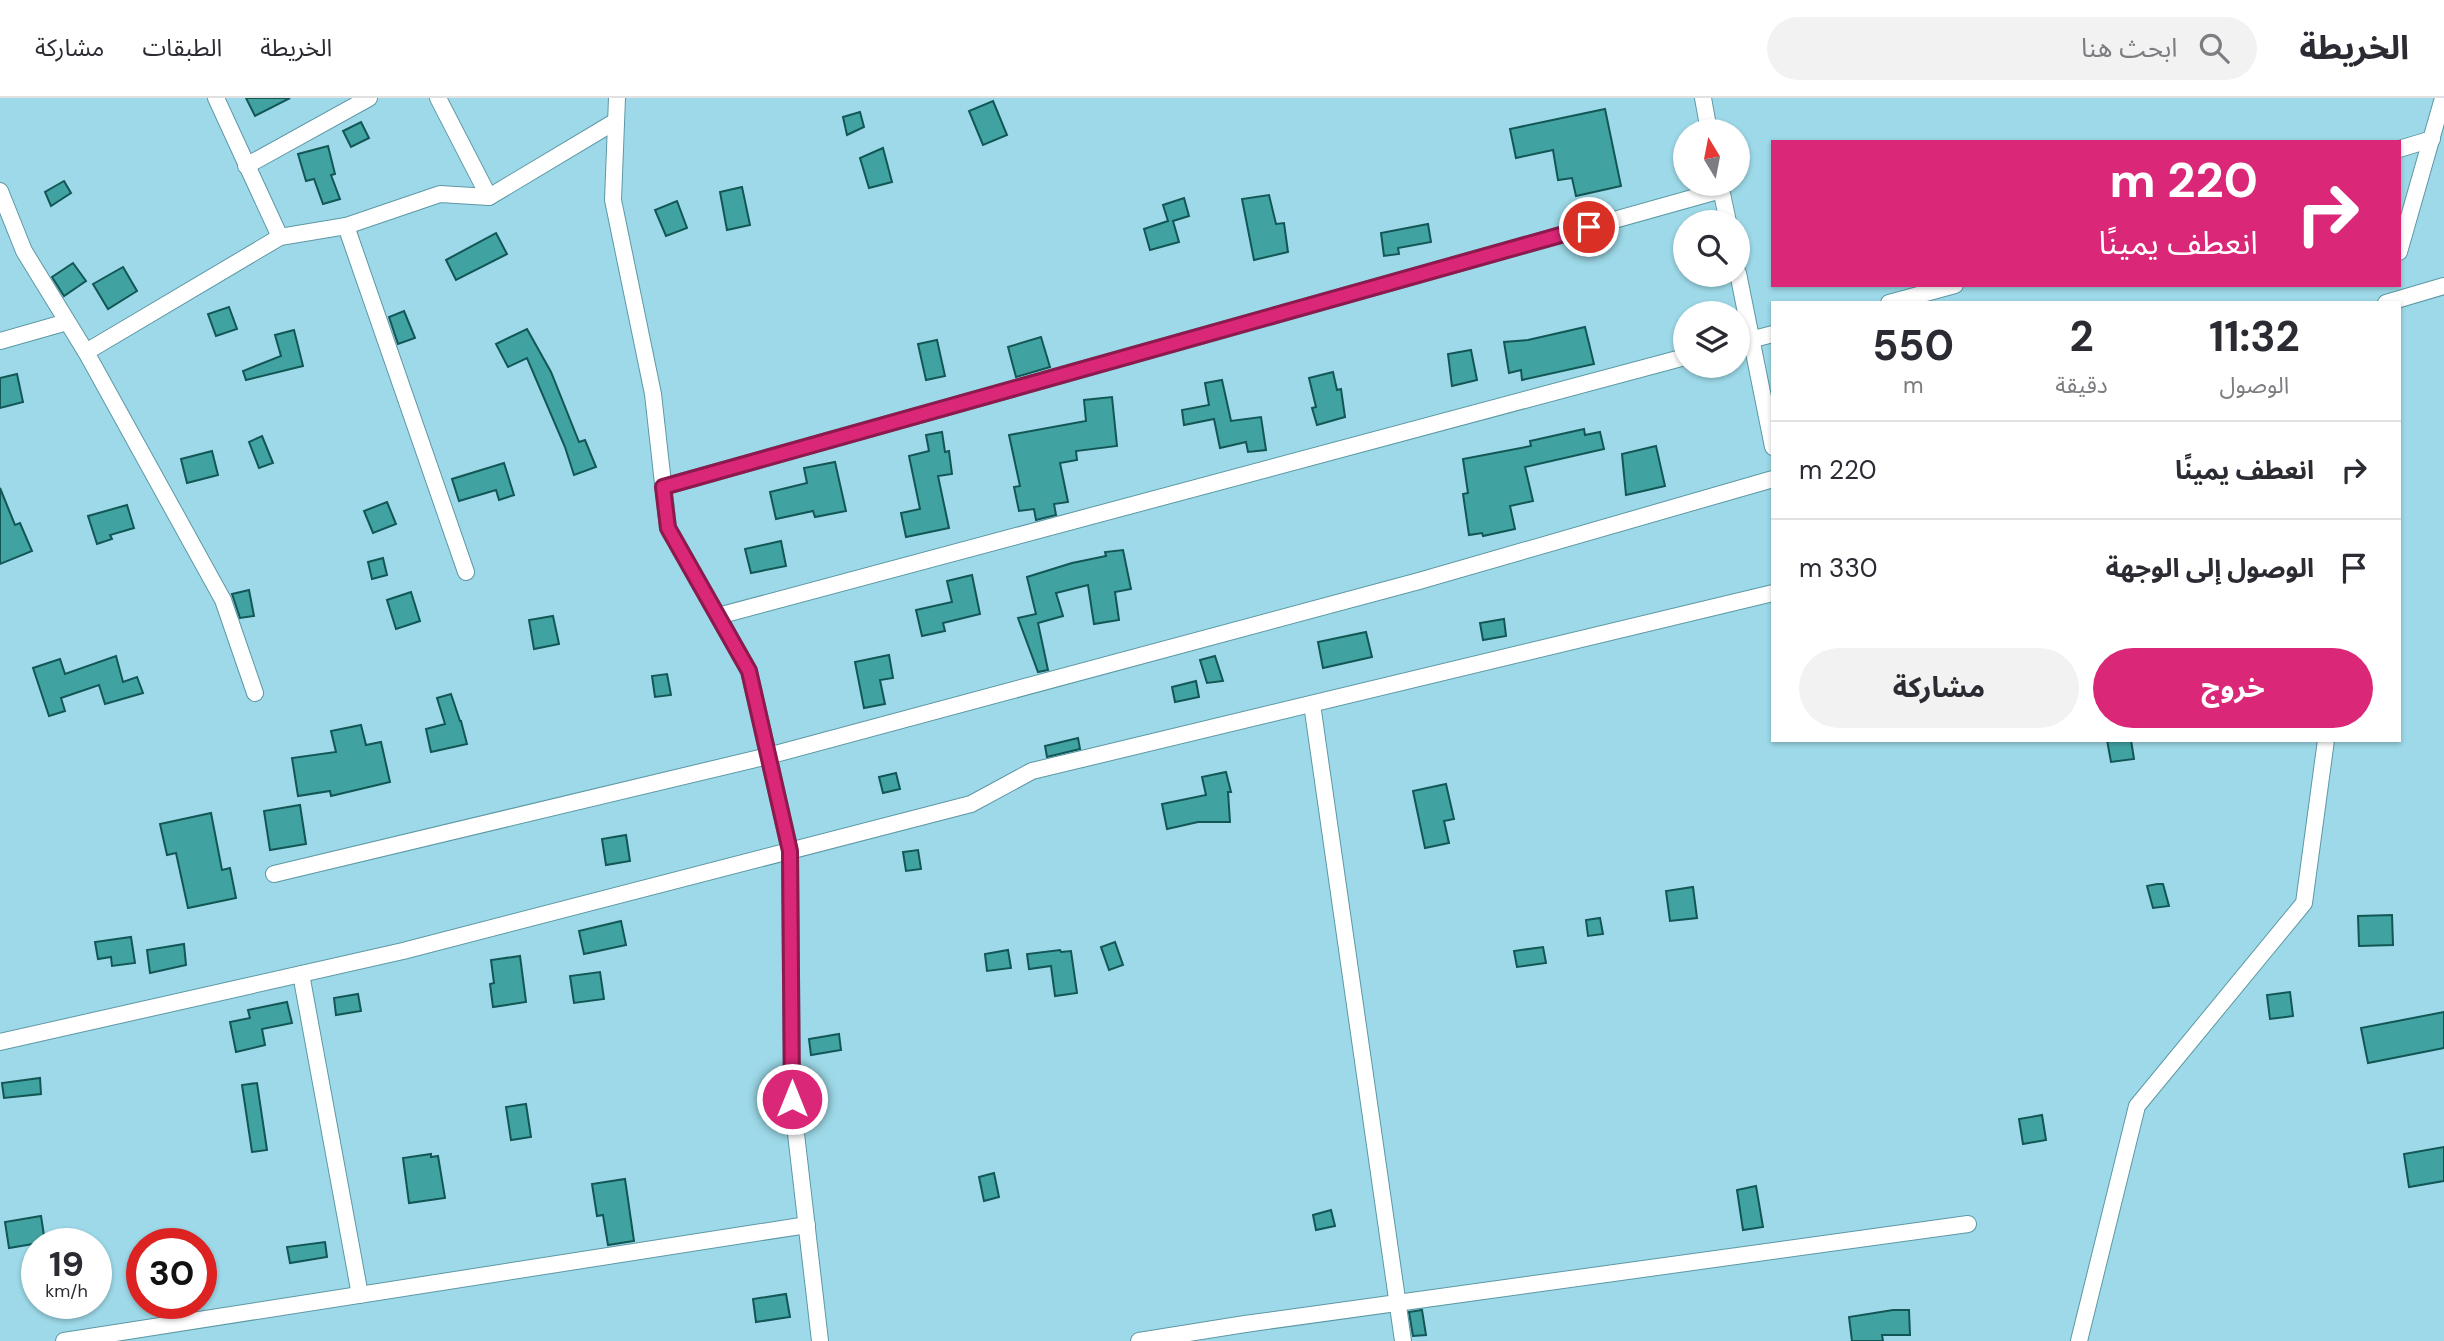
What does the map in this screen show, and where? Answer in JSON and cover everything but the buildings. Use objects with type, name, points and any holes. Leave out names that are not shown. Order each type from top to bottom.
[{"type":"street","points":[[216,98],[281,237]]},
{"type":"street","points":[[246,166],[369,98]]},
{"type":"street","points":[[438,98],[489,197]]},
{"type":"street","points":[[617,98],[613,200],[653,394],[668,528],[749,671],[790,851],[792,1099],[820,1341]]},
{"type":"street","points":[[1703,98],[1707,119]]},
{"type":"street","points":[[2401,245],[2443,98]]},
{"type":"street","points":[[86,352],[281,237],[346,226],[440,194],[489,197],[616,121]]},
{"type":"street","points":[[2401,148],[2432,139]]},
{"type":"street","points":[[0,191],[24,251],[86,352],[223,600],[255,693]]},
{"type":"street","points":[[663,487],[1689,196]]},
{"type":"street","points":[[346,226],[466,572]]},
{"type":"street","points":[[2393,301],[2444,286]]},
{"type":"street","points":[[1896,301],[1948,287]]},
{"type":"street","points":[[0,341],[67,322]]},
{"type":"street","points":[[1750,340],[1771,335]]},
{"type":"street","points":[[718,616],[1673,360]]},
{"type":"street","points":[[1750,364],[1771,440]]},
{"type":"street","points":[[274,874],[768,756],[1419,582],[1771,481]]},
{"type":"street","points":[[0,1042],[402,951],[971,804],[1032,771],[1771,593]]},
{"type":"street","points":[[1312,704],[1403,1341]]},
{"type":"street","points":[[2079,1341],[2137,1106],[2304,903],[2326,742]]},
{"type":"street","points":[[301,974],[360,1295]]},
{"type":"street","points":[[1139,1341],[1968,1224]]},
{"type":"street","points":[[64,1341],[807,1225]]},
{"type":"street","points":[[1245,1324],[1248,1341]]},
{"type":"route","points":[[792,1099],[790,851],[749,671],[668,528],[663,487],[1589,227]]}]
